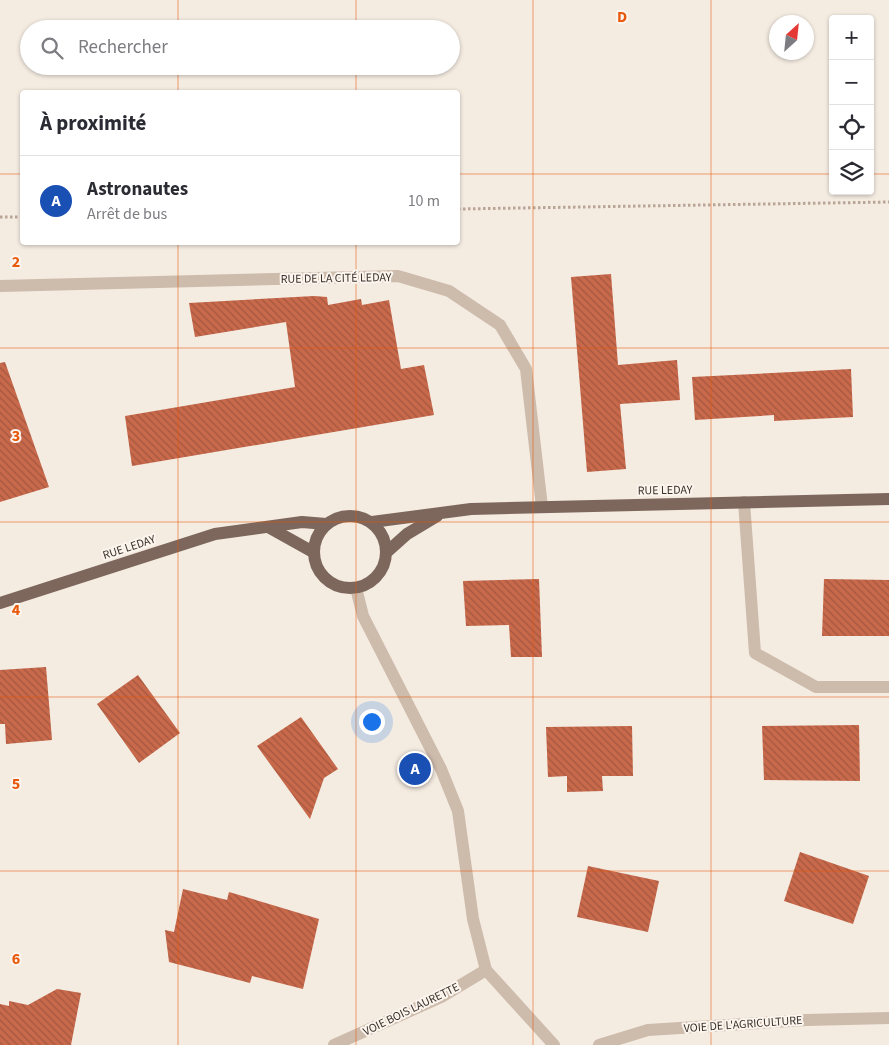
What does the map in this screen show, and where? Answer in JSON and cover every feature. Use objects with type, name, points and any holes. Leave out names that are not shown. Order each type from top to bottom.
[{"type":"main road","name":"RUE LEDAY","points":[[372,522],[471,509],[889,499]]},
{"type":"main road","name":"RUE LEDAY","points":[[388,551],[407,534],[442,514]]},
{"type":"main road","points":[[340,516],[357,516],[372,522],[383,534],[388,551],[384,568],[372,581],[356,588],[340,588],[326,580],[317,568],[313,552],[316,537],[326,524],[340,516]]},
{"type":"main road","name":"RUE LEDAY","points":[[0,602],[215,534],[270,528],[302,522],[326,524]]},
{"type":"main road","points":[[270,528],[313,552]]},
{"type":"street","name":"RUE DE LA CITÉ LEDAY","points":[[0,286],[398,276],[449,292],[500,325],[526,369],[542,507]]},
{"type":"street","points":[[744,502],[755,653],[816,687],[889,687]]},
{"type":"street","points":[[356,588],[363,616],[441,769],[458,811],[473,919],[486,970],[554,1045]]},
{"type":"street","name":"VOIE BOIS LAURETTE","points":[[334,1045],[441,997],[486,970]]},
{"type":"street","name":"VOIE DE L'AGRICULTURE","points":[[599,1045],[648,1030],[806,1020],[889,1018]]},
{"type":"path","points":[[460,210],[889,202]]},
{"type":"path","points":[[0,218],[20,217]]},
{"type":"building","points":[[611,274],[618,365],[677,360],[680,400],[620,404],[626,469],[587,472],[571,277]]},
{"type":"building","points":[[314,296],[327,297],[328,305],[361,299],[362,305],[389,300],[401,369],[424,365],[434,415],[132,466],[125,416],[295,387],[286,322],[195,337],[189,303]]},
{"type":"building","points":[[5,362],[49,487],[0,502],[0,363]]},
{"type":"building","points":[[851,369],[853,417],[774,421],[774,415],[695,420],[692,377]]},
{"type":"building","points":[[539,579],[542,657],[511,657],[509,625],[466,626],[463,581]]},
{"type":"building","points":[[824,579],[889,580],[889,636],[822,636]]},
{"type":"building","points":[[46,667],[52,740],[6,744],[5,724],[0,724],[0,670]]},
{"type":"building","points":[[138,675],[180,733],[139,763],[97,704]]},
{"type":"building","points":[[301,717],[338,769],[324,778],[310,819],[257,746]]},
{"type":"building","points":[[859,725],[860,781],[764,780],[762,726]]},
{"type":"building","points":[[632,726],[633,776],[602,776],[603,791],[567,792],[567,776],[548,777],[546,727]]},
{"type":"building","points":[[800,852],[869,876],[853,924],[784,901]]},
{"type":"building","points":[[588,866],[659,881],[648,932],[577,917]]},
{"type":"building","points":[[183,889],[227,900],[229,892],[319,919],[303,989],[252,976],[250,983],[169,962],[165,930],[174,932]]},
{"type":"building","points":[[57,989],[81,993],[71,1045],[0,1045],[0,1004],[9,1006],[9,1001],[28,1005]]},
{"type":"place","name":"Astronautes","points":[[415,769]]}]
